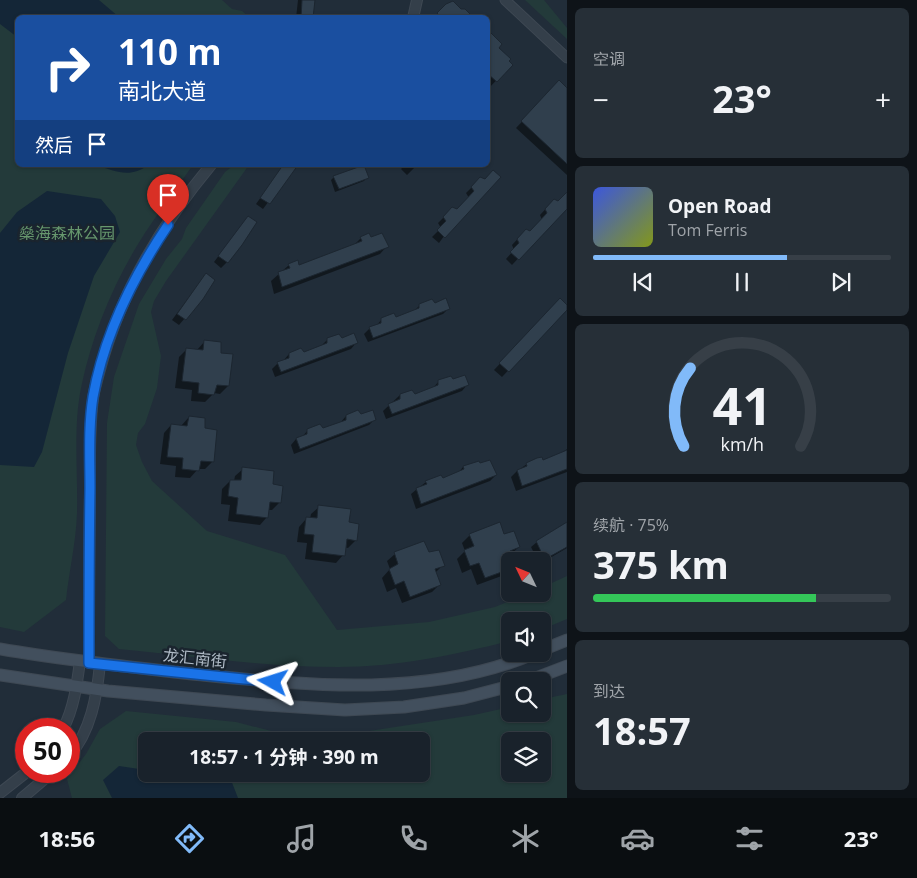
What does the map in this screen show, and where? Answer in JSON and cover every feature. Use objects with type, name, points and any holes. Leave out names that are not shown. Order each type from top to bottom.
[{"type":"main road","points":[[551,646],[567,640]]},
{"type":"main road","name":"龙汇南街","points":[[0,647],[25,653],[90,663],[273,682],[351,686],[404,683],[457,676],[515,662]]},
{"type":"main road","points":[[551,672],[567,666]]},
{"type":"main road","points":[[0,675],[98,690],[345,710],[404,706],[464,698],[501,688]]},
{"type":"street","points":[[414,15],[417,0]]},
{"type":"street","points":[[505,0],[567,58]]},
{"type":"street","points":[[80,739],[87,726],[98,690],[90,663],[88,556],[93,398],[111,331],[133,282],[157,241],[209,167]]},
{"type":"street","points":[[68,718],[77,687],[90,663]]},
{"type":"street","points":[[0,793],[15,781]]},
{"type":"street","points":[[22,798],[40,783]]},
{"type":"green space","name":"燊海森林公园","points":[[0,0],[222,0],[232,9],[242,11],[247,15],[15,15],[15,167],[192,167],[139,242],[108,302],[92,345],[81,388],[77,419],[76,524],[66,600],[24,632],[0,627]]},
{"type":"green space","points":[[525,0],[544,0],[567,28],[567,39]]},
{"type":"green space","points":[[231,167],[248,167],[166,281],[154,301],[151,312],[161,356],[157,388],[145,424],[138,433],[136,445],[152,481],[207,531],[285,555],[337,630],[429,622],[495,607],[507,602],[551,602],[551,583],[567,576],[567,619],[551,626],[551,612],[501,612],[501,643],[425,659],[382,665],[338,667],[228,661],[119,649],[105,636],[107,423],[114,377],[139,304],[166,259],[182,239],[186,228],[225,172]]},
{"type":"green space","points":[[567,694],[567,798],[72,798],[68,783],[80,783],[80,762],[100,729],[126,711],[236,722],[275,732],[138,732],[138,782],[430,782],[430,732],[363,732],[501,709],[501,722],[551,722],[551,697]]},
{"type":"water","points":[[0,0],[99,0],[117,15],[15,15],[15,35],[0,24]]},
{"type":"water","points":[[103,167],[144,167],[129,173]]},
{"type":"water","points":[[47,191],[101,199],[115,216],[120,232],[94,276],[68,353],[42,452],[34,467],[0,465],[0,233],[17,212]]},
{"type":"water","points":[[119,766],[138,769],[138,782],[232,782],[238,798],[112,798],[103,780]]},
{"type":"building","points":[[302,0],[315,0],[313,15],[301,15]]},
{"type":"building","points":[[453,1],[471,15],[439,15],[437,13],[446,4]]},
{"type":"building","points":[[490,32],[502,44],[499,48],[511,59],[509,61],[513,65],[497,82],[490,76]]},
{"type":"building","points":[[559,80],[567,88],[567,164],[521,121]]},
{"type":"building","points":[[282,167],[297,167],[270,204],[260,198]]},
{"type":"building","points":[[358,167],[365,167],[369,178],[339,189],[333,176]]},
{"type":"building","points":[[493,170],[501,177],[445,238],[437,230],[446,221],[443,217],[452,207],[457,209],[474,191],[471,187],[480,177],[485,179]]},
{"type":"building","points":[[567,192],[567,209],[519,260],[510,252],[519,243],[517,239],[526,229],[530,231],[547,213],[545,209],[554,199],[558,201]]},
{"type":"building","points":[[248,216],[257,222],[228,263],[218,256]]},
{"type":"building","points":[[369,233],[371,237],[382,233],[389,247],[282,287],[278,272],[290,268],[288,264],[298,260],[299,265],[362,241],[360,237]]},
{"type":"building","points":[[206,273],[215,280],[186,320],[177,314]]},
{"type":"building","points":[[446,298],[450,309],[373,338],[369,327],[381,323],[381,318],[394,313],[396,317],[419,308],[419,304],[432,299],[435,303]]},
{"type":"building","points":[[560,298],[567,305],[567,310],[509,372],[499,363]]},
{"type":"building","points":[[354,333],[358,343],[281,372],[277,362],[289,358],[289,353],[301,348],[304,352],[327,343],[327,338],[339,334],[342,338]]},
{"type":"building","points":[[204,340],[221,342],[221,353],[233,354],[229,386],[217,385],[214,395],[198,393],[199,383],[182,381],[186,348],[203,350]]},
{"type":"building","points":[[465,375],[469,385],[392,414],[388,404],[400,399],[400,394],[412,390],[415,394],[438,385],[438,380],[451,376],[453,379]]},
{"type":"building","points":[[358,410],[361,414],[373,410],[376,420],[300,449],[296,438],[307,434],[307,429],[320,424],[323,428],[346,420],[346,415]]},
{"type":"building","points":[[189,416],[205,418],[205,428],[217,430],[214,462],[201,461],[199,471],[182,469],[183,458],[167,457],[171,424],[187,426]]},
{"type":"building","points":[[567,450],[567,469],[522,486],[517,470],[527,466],[526,463],[537,458],[542,457],[543,460]]},
{"type":"building","points":[[490,460],[497,475],[421,504],[416,488],[427,484],[425,481],[441,475],[443,478],[464,469],[463,466]]},
{"type":"building","points":[[242,467],[274,471],[273,484],[283,486],[281,503],[270,502],[268,518],[236,514],[238,498],[228,496],[230,480],[241,480]]},
{"type":"building","points":[[318,505],[351,509],[349,522],[359,524],[357,541],[347,539],[345,556],[312,552],[314,535],[304,534],[306,517],[317,518]]},
{"type":"building","points":[[500,522],[504,534],[514,531],[520,547],[510,552],[501,552],[501,572],[485,578],[479,563],[470,566],[464,550],[474,546],[469,534]]},
{"type":"building","points":[[567,522],[567,547],[551,556],[551,552],[541,552],[536,541]]},
{"type":"building","points":[[424,541],[429,552],[439,550],[445,566],[435,569],[441,585],[410,597],[404,581],[395,585],[389,569],[398,564],[394,552]]},
{"type":"route","points":[[168,225],[152,248],[133,282],[111,331],[93,398],[88,556],[89,663],[273,682]]}]
